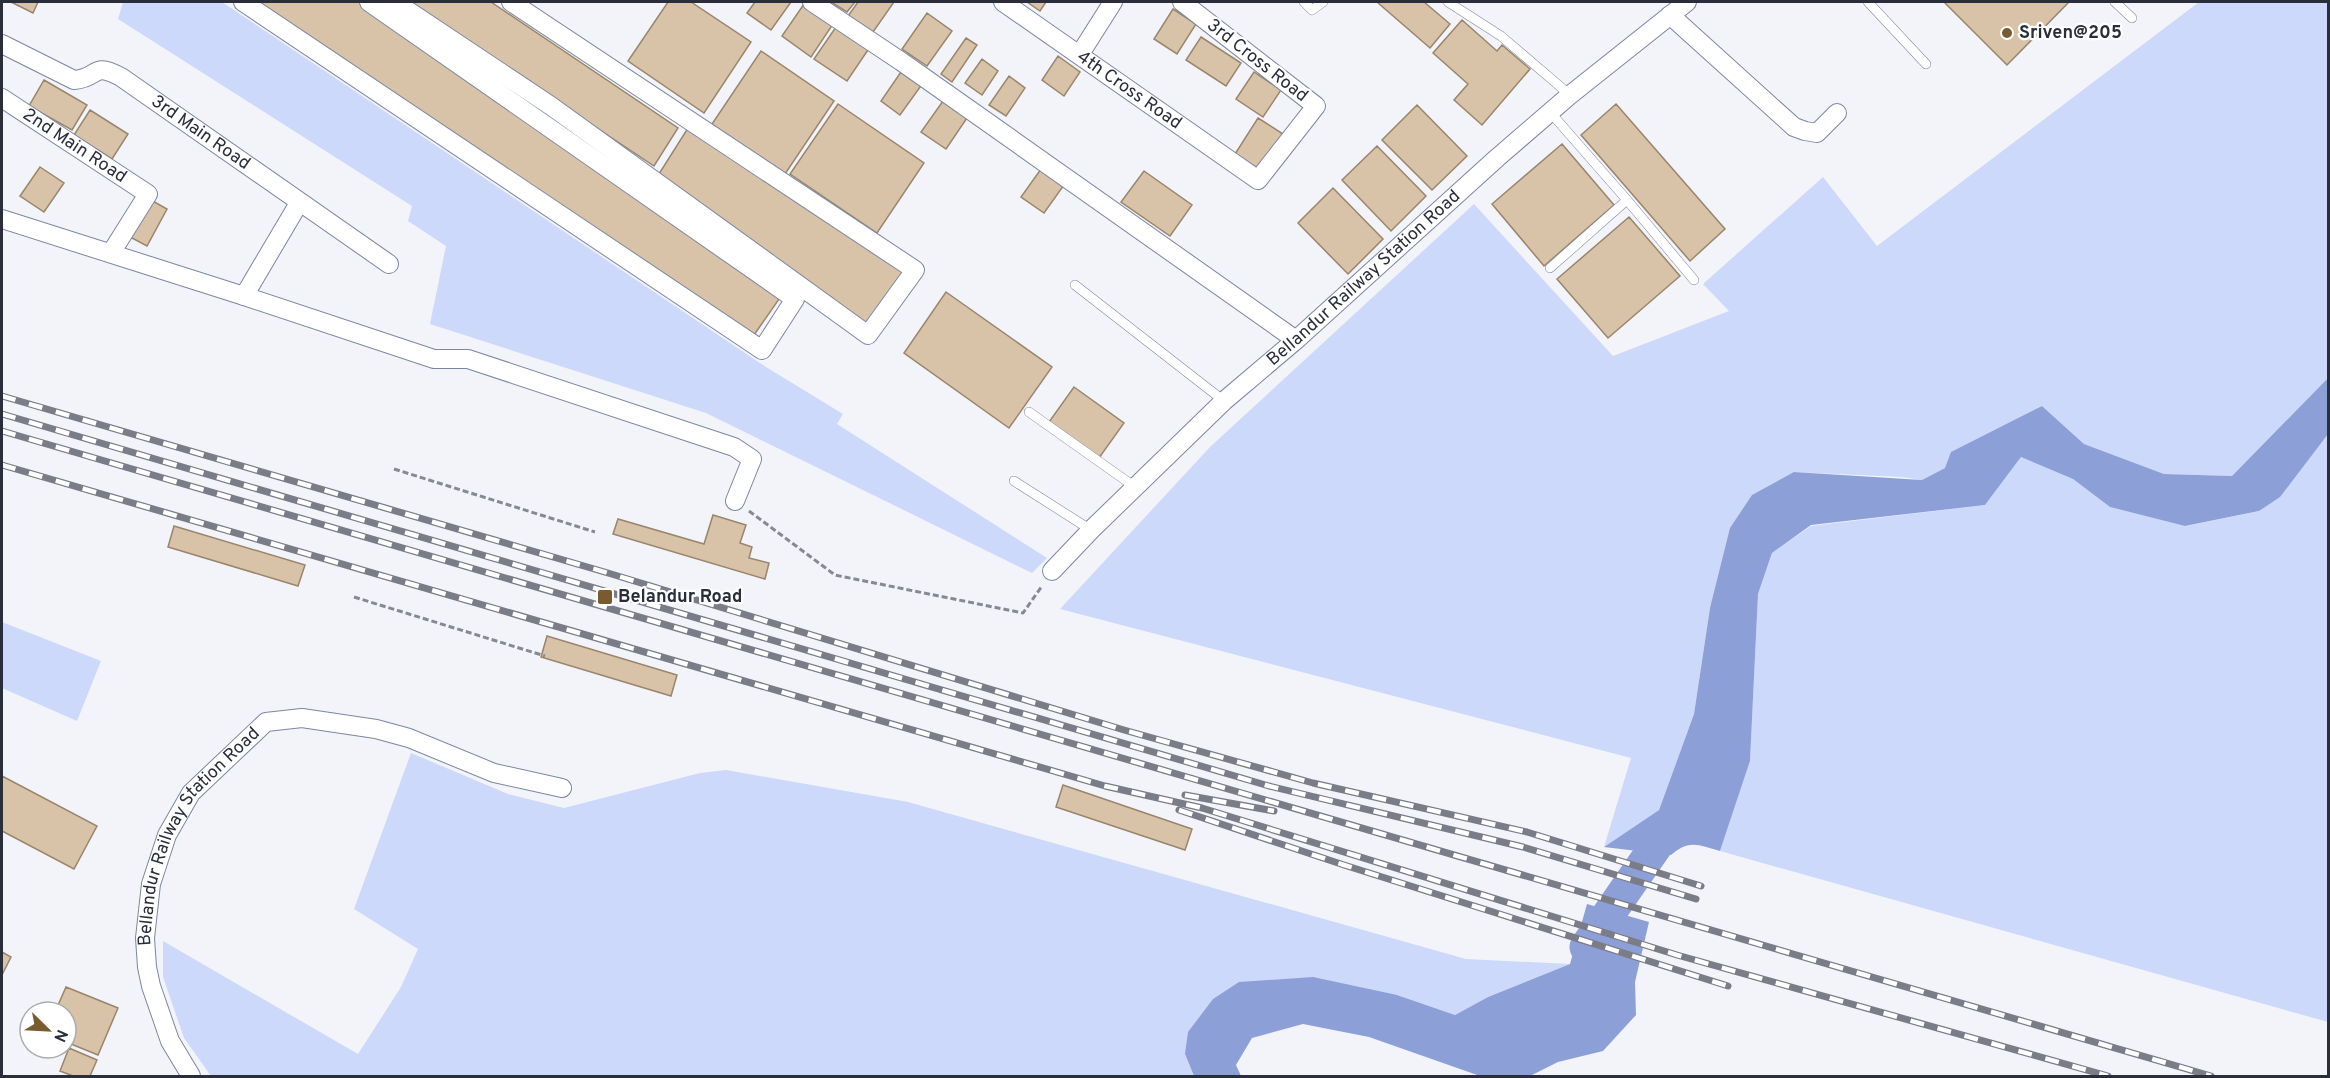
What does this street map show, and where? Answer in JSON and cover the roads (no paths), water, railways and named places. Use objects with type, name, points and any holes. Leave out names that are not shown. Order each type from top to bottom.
[{"type":"street","points":[[243,2],[762,350],[795,299],[369,2]]},
{"type":"street","points":[[394,2],[551,106],[868,335],[915,270],[511,2]]},
{"type":"street","points":[[812,2],[902,62],[1296,340]]},
{"type":"street","name":"4th Cross Road","points":[[1003,2],[1258,180]]},
{"type":"street","points":[[1080,54],[1113,2]]},
{"type":"street","name":"3rd Cross Road","points":[[1182,2],[1316,106],[1258,180]]},
{"type":"street","name":"Bellandur Railway Station Road","points":[[1052,571],[1224,401],[1296,340],[1550,112],[1687,2]]},
{"type":"street","points":[[1670,15],[1794,127],[1817,132],[1837,113]]},
{"type":"street","name":"3rd Main Road","points":[[2,44],[74,80],[82,80],[98,69],[106,69],[389,264]]},
{"type":"street","name":"2nd Main Road","points":[[2,98],[148,194],[111,253]]},
{"type":"street","points":[[244,296],[299,203]]},
{"type":"street","points":[[2,219],[434,359],[468,358],[734,447],[752,459],[735,501]]},
{"type":"street","name":"Bellandur Railway Station Road","points":[[191,1077],[170,1041],[151,986],[147,967],[145,938],[151,884],[167,835],[191,793],[266,722],[302,718],[376,729],[409,738],[494,773],[562,788]]},
{"type":"lane","points":[[1304,2],[1312,10],[1323,2]]},
{"type":"lane","points":[[1448,2],[1502,36],[1570,95]]},
{"type":"lane","points":[[1868,2],[1926,64]]},
{"type":"lane","points":[[2115,2],[2132,18]]},
{"type":"lane","points":[[1550,112],[1694,280]]},
{"type":"lane","points":[[1550,268],[1627,200]]},
{"type":"lane","points":[[1075,285],[1224,401]]},
{"type":"lane","points":[[1029,412],[1135,487]]},
{"type":"lane","points":[[1014,481],[1091,530]]},
{"type":"water","points":[[2328,378],[2328,434],[2280,497],[2259,511],[2185,526],[2110,507],[2073,479],[2021,457],[1985,505],[1811,525],[1772,553],[1758,594],[1750,761],[1720,851],[1700,845],[1689,845],[1671,855],[1604,847],[1659,810],[1694,714],[1710,608],[1730,528],[1752,495],[1794,472],[1922,480],[1945,468],[1951,452],[2042,406],[2084,444],[2164,474],[2232,476]]},
{"type":"water","points":[[1587,904],[1649,922],[1635,982],[1636,1015],[1603,1051],[1558,1062],[1530,1076],[1480,1076],[1369,1037],[1303,1024],[1252,1038],[1236,1065],[1241,1076],[1194,1076],[1185,1054],[1188,1032],[1213,999],[1239,982],[1313,977],[1397,995],[1455,1015],[1488,997],[1570,964]]},
{"type":"waterway","points":[[1586,947],[1676,817]]},
{"type":"railway","points":[[2,396],[608,573],[1124,730],[1313,783],[1527,832],[1701,886]]},
{"type":"railway","points":[[2,414],[1269,786],[1523,847],[1696,899]]},
{"type":"railway","points":[[2,431],[2211,1076]]},
{"type":"railway","points":[[2,465],[1105,786],[1202,808],[1677,955],[2108,1076]]},
{"type":"railway","points":[[1185,795],[1274,811]]},
{"type":"railway","points":[[1179,810],[1344,865],[1728,986]]},
{"type":"place","name":"Sriven@205","points":[[2007,33]]},
{"type":"place","name":"Belandur Road","points":[[605,597]]}]
